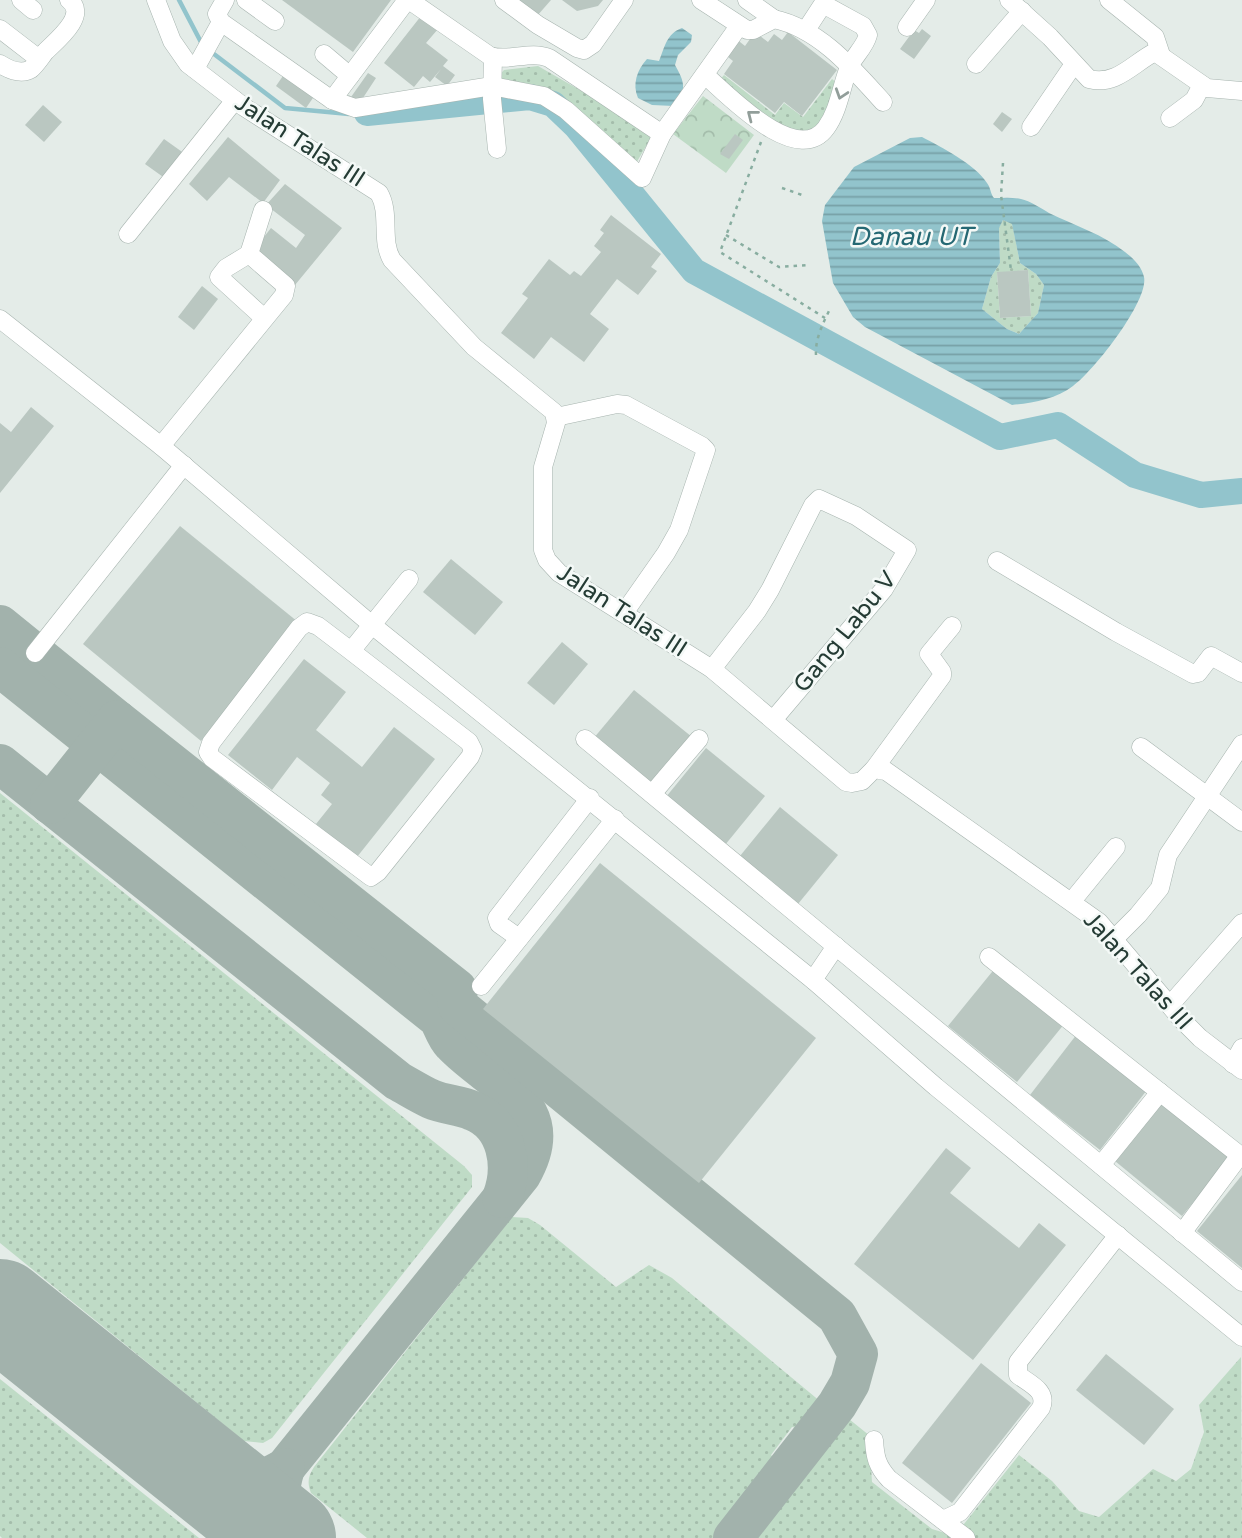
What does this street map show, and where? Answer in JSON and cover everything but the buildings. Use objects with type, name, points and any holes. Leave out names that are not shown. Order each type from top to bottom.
[{"type":"street","points":[[0,64],[17,71],[30,69],[71,24],[76,10],[69,0]]},
{"type":"street","name":"Jalan Talas III","points":[[156,0],[182,56],[204,55],[235,100],[379,193],[385,208],[387,248],[392,260],[474,347],[554,412],[556,423],[543,467],[544,556],[559,573],[712,669],[846,782],[862,781],[874,769],[886,771],[1072,901],[1115,938],[1200,1038],[1237,1067]]},
{"type":"street","points":[[225,0],[218,14],[221,22],[332,100],[355,108],[492,92],[534,93],[566,110],[642,178],[662,134],[738,26]]},
{"type":"street","points":[[246,0],[275,21]]},
{"type":"street","points":[[332,100],[408,0],[485,54],[503,58],[545,56],[662,134]]},
{"type":"street","points":[[504,0],[538,25],[584,50],[593,44],[624,0]]},
{"type":"street","points":[[701,0],[738,26],[750,30],[774,19]]},
{"type":"street","points":[[747,0],[774,19],[806,30],[850,66],[883,102]]},
{"type":"street","points":[[907,27],[926,0]]},
{"type":"street","points":[[1109,0],[1155,37],[1161,55]]},
{"type":"street","points":[[705,75],[782,135],[798,140],[817,136],[824,130],[836,108],[850,66],[867,39],[867,32],[863,26],[821,2],[806,30]]},
{"type":"street","points":[[976,64],[1015,6],[1050,37],[1089,79],[1116,78],[1152,53],[1161,55],[1202,85],[1212,89],[1242,91]]},
{"type":"street","points":[[204,55],[221,22]]},
{"type":"street","points":[[0,29],[39,59]]},
{"type":"street","points":[[324,54],[350,76]]},
{"type":"street","points":[[493,57],[493,124],[496,149]]},
{"type":"street","points":[[1031,127],[1074,64]]},
{"type":"street","points":[[1170,118],[1194,100],[1202,85]]},
{"type":"street","points":[[128,234],[235,100]]},
{"type":"street","points":[[263,210],[249,254],[226,268],[219,277],[264,318]]},
{"type":"street","points":[[161,446],[284,295],[286,286],[249,254]]},
{"type":"street","points":[[0,319],[161,446],[372,625],[813,980],[936,1087],[1242,1338]]},
{"type":"street","points":[[556,417],[617,404],[626,405],[706,450],[679,530],[624,613]]},
{"type":"street","points":[[35,653],[184,465]]},
{"type":"street","name":"Gang Labu V","points":[[712,669],[771,590],[813,505],[819,499],[856,516],[907,550],[884,589],[774,720]]},
{"type":"street","points":[[997,561],[1193,674],[1199,672],[1211,656],[1242,673]]},
{"type":"street","points":[[351,652],[409,579]]},
{"type":"street","points":[[307,622],[318,626],[351,652],[469,741],[473,750],[378,872],[371,877],[212,758],[208,751],[211,743],[299,628],[307,622]]},
{"type":"street","points":[[874,769],[942,676],[929,654],[951,626]]},
{"type":"street","points":[[585,739],[1242,1282]]},
{"type":"street","points":[[652,794],[699,739]]},
{"type":"street","points":[[1115,938],[1160,888],[1168,855],[1242,744]]},
{"type":"street","points":[[1141,747],[1242,822]]},
{"type":"street","points":[[519,938],[499,924],[497,918],[590,798]]},
{"type":"street","points":[[481,985],[615,819]]},
{"type":"street","points":[[1072,901],[1115,847]]},
{"type":"street","points":[[1170,1005],[1242,923]]},
{"type":"street","points":[[813,980],[836,946]]},
{"type":"street","points":[[989,957],[1241,1156],[1182,1233]]},
{"type":"street","points":[[1237,1067],[1242,1048]]},
{"type":"street","points":[[1101,1165],[1160,1093]]},
{"type":"street","points":[[943,1520],[960,1512],[1041,1408],[1044,1400],[1042,1394],[1017,1375],[1018,1362],[1118,1236]]},
{"type":"street","points":[[874,1440],[879,1468],[966,1538]]},
{"type":"path","points":[[767,125],[720,249],[722,254],[824,320]]},
{"type":"path","points":[[1003,163],[1001,195],[1011,270]]},
{"type":"path","points":[[782,188],[805,196]]},
{"type":"path","points":[[726,235],[779,267],[808,265]]},
{"type":"path","points":[[816,355],[824,320],[830,309]]},
{"type":"green space","points":[[538,66],[652,136],[635,165],[563,102],[497,78],[504,70]]},
{"type":"green space","points":[[724,75],[775,115],[784,103],[803,117],[832,79],[837,83],[837,91],[816,129],[810,132],[782,129],[718,82]]},
{"type":"green space","points":[[703,96],[754,135],[726,173],[673,134]]},
{"type":"green space","points":[[1003,220],[1012,223],[1020,263],[1036,274],[1044,285],[1038,313],[1019,334],[1007,329],[982,309],[991,277],[1000,263],[999,227]],"holes":[[[1028,270],[1031,316],[1000,318],[997,273]]]},
{"type":"green space","points":[[0,793],[472,1175],[472,1187],[272,1438],[263,1443],[244,1441],[0,1243]]},
{"type":"green space","points":[[512,1217],[528,1218],[540,1225],[616,1287],[649,1265],[672,1278],[821,1402],[803,1429],[792,1427],[771,1455],[777,1461],[716,1538],[367,1538],[311,1493],[309,1480],[314,1467]]},
{"type":"green space","points":[[1241,1357],[1242,1538],[751,1538],[849,1419],[880,1444],[871,1466],[872,1482],[932,1529],[945,1533],[960,1529],[1019,1455],[1052,1481],[1079,1511],[1099,1517],[1153,1469],[1176,1481],[1191,1469],[1204,1432],[1199,1405]]},
{"type":"green space","points":[[0,1379],[199,1538],[2,1538]]},
{"type":"water","points":[[682,28],[692,35],[691,42],[678,55],[675,65],[683,86],[678,100],[674,106],[652,105],[638,98],[636,77],[641,68],[647,59],[659,61],[669,37]]},
{"type":"water","name":"Danau UT","points":[[922,137],[966,163],[982,176],[994,198],[1018,198],[1032,203],[1108,240],[1128,254],[1139,266],[1144,277],[1138,302],[1106,352],[1073,386],[1044,400],[1012,405],[865,327],[853,317],[833,283],[822,221],[825,205],[854,167],[910,138]],"holes":[[[1003,220],[1012,224],[1020,263],[1036,274],[1044,285],[1038,313],[1019,334],[1007,329],[982,309],[991,277],[1000,263],[999,228]]]},
{"type":"waterway","points":[[179,0],[203,46]]},
{"type":"waterway","points":[[210,51],[285,108],[349,114]]},
{"type":"waterway","points":[[367,113],[530,97],[553,104],[576,126],[694,271],[1000,437],[1058,425],[1135,475],[1201,495],[1242,491]]},
{"type":"taxiway","points":[[0,625],[117,720]]},
{"type":"taxiway","points":[[0,667],[439,1019],[452,1043],[516,1098],[527,1113],[533,1130],[531,1151],[521,1175],[285,1468],[257,1481],[235,1483],[189,1460]]},
{"type":"taxiway","points":[[50,804],[117,720],[457,989],[458,1006],[837,1316],[858,1354],[850,1383],[837,1405],[733,1538]]},
{"type":"taxiway","points":[[0,764],[398,1081],[431,1099],[468,1109],[485,1117],[494,1126],[505,1148],[507,1173],[502,1198]]},
{"type":"taxiway","points":[[285,1468],[280,1487],[281,1513],[293,1538]]},
{"type":"runway","points":[[0,1309],[286,1538]]}]
